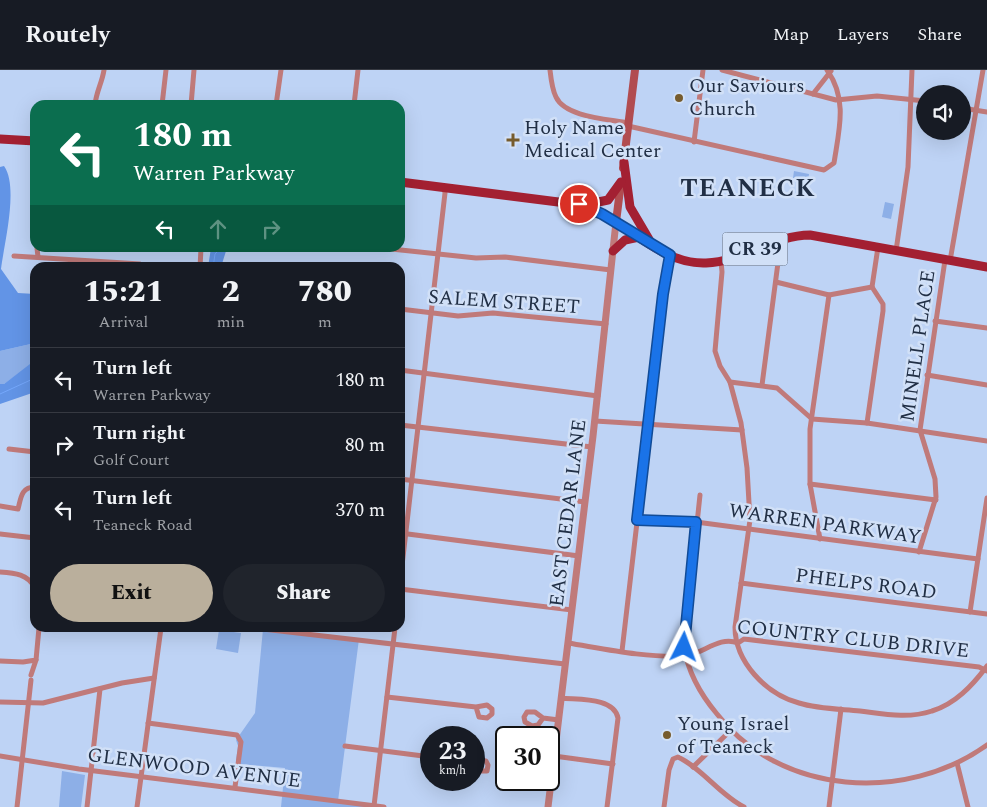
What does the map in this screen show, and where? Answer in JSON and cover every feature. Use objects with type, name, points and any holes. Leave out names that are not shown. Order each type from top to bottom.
[{"type":"main road","points":[[616,222],[634,70]]},
{"type":"main road","points":[[0,140],[30,141]]},
{"type":"main road","points":[[624,162],[631,211],[653,246]]},
{"type":"main road","points":[[582,205],[608,200],[621,182]]},
{"type":"main road","name":"CR 39","points":[[405,183],[582,205],[596,210],[670,255],[694,262],[721,261],[795,236],[813,236],[987,267]]},
{"type":"main road","points":[[613,251],[625,240],[639,237]]},
{"type":"street","points":[[95,100],[104,70]]},
{"type":"street","points":[[163,100],[166,70]]},
{"type":"street","points":[[191,100],[194,70]]},
{"type":"street","points":[[277,100],[280,70]]},
{"type":"street","points":[[355,100],[358,70]]},
{"type":"street","points":[[550,70],[556,98],[568,110],[816,170],[829,168],[834,163],[841,116],[839,92],[829,71],[813,94]]},
{"type":"street","points":[[694,142],[703,70]]},
{"type":"street","points":[[722,70],[840,100],[877,96],[916,99]]},
{"type":"street","points":[[896,251],[908,158],[909,98],[912,70]]},
{"type":"street","name":"MINELL PLACE","points":[[919,552],[936,500],[935,479],[920,430],[927,375],[935,321],[983,70]]},
{"type":"street","points":[[971,109],[987,112]]},
{"type":"street","points":[[405,522],[412,480],[445,194],[444,188]]},
{"type":"street","name":"EAST CEDAR LANE","points":[[558,726],[598,396],[616,222]]},
{"type":"street","points":[[762,385],[780,250],[777,241]]},
{"type":"street","points":[[867,423],[883,311],[883,304],[872,288],[878,247]]},
{"type":"street","points":[[405,250],[476,258],[505,257],[611,270]]},
{"type":"street","points":[[37,252],[38,258]]},
{"type":"street","points":[[622,651],[648,423],[670,255]]},
{"type":"street","points":[[14,256],[106,262]]},
{"type":"street","points":[[721,261],[722,272],[715,342],[717,358],[730,382],[742,430],[747,468],[750,529],[735,627],[743,659],[752,673],[777,694],[803,704],[898,716],[930,712],[958,698],[986,669]]},
{"type":"street","points":[[776,282],[829,295],[872,288]]},
{"type":"street","points":[[820,539],[810,484],[812,419],[829,295]]},
{"type":"street","name":"SALEM STREET","points":[[405,309],[458,316],[493,313],[606,324]]},
{"type":"street","points":[[935,321],[987,328]]},
{"type":"street","points":[[405,371],[598,396]]},
{"type":"street","points":[[927,375],[987,385]]},
{"type":"street","points":[[730,382],[762,385],[782,391],[812,419],[867,423],[987,441]]},
{"type":"street","points":[[595,421],[742,430]]},
{"type":"street","points":[[405,425],[592,447]]},
{"type":"street","points":[[9,449],[30,451]]},
{"type":"street","points":[[405,479],[585,502]]},
{"type":"street","points":[[810,484],[936,500]]},
{"type":"street","points":[[0,506],[18,509],[22,492],[30,487]]},
{"type":"street","points":[[700,495],[684,638],[686,656],[704,696],[731,730],[756,750],[783,766],[834,780],[876,784],[907,780],[933,773],[957,763],[987,745]]},
{"type":"street","points":[[970,612],[978,559],[984,538],[987,498]]},
{"type":"street","name":"WARREN PARKWAY","points":[[637,520],[696,522],[978,559]]},
{"type":"street","points":[[0,534],[30,537]]},
{"type":"street","points":[[405,534],[579,556]]},
{"type":"street","points":[[0,572],[24,576],[30,580]]},
{"type":"street","name":"PHELPS ROAD","points":[[741,583],[987,614]]},
{"type":"street","points":[[405,590],[572,610]]},
{"type":"street","points":[[17,807],[31,678],[36,660],[39,632]]},
{"type":"street","points":[[137,807],[160,632]]},
{"type":"street","points":[[294,632],[393,642],[565,664]]},
{"type":"street","points":[[374,806],[394,632]]},
{"type":"street","name":"COUNTRY CLUB DRIVE","points":[[568,643],[622,651],[686,656],[722,642],[731,640],[738,643],[744,639],[979,666],[986,669]]},
{"type":"street","points":[[0,661],[23,662],[36,660]]},
{"type":"street","points":[[0,702],[28,704],[56,701],[100,689],[154,678]]},
{"type":"street","points":[[87,807],[100,689]]},
{"type":"street","points":[[387,697],[476,707]]},
{"type":"street","points":[[561,698],[606,704],[616,711],[618,718],[607,807]]},
{"type":"street","points":[[829,807],[834,780],[841,709]]},
{"type":"street","points":[[543,718],[559,720]]},
{"type":"street","points":[[148,723],[237,735],[241,742],[235,787]]},
{"type":"street","points":[[693,767],[731,730]]},
{"type":"street","points":[[345,746],[420,755]]},
{"type":"street","name":"GLENWOOD AVENUE","points":[[0,756],[92,770],[384,807]]},
{"type":"street","points":[[560,757],[612,764]]},
{"type":"street","points":[[664,807],[669,770],[673,759],[678,757],[693,767],[724,796],[744,807]]},
{"type":"street","points":[[485,761],[488,765],[487,771],[485,771]]},
{"type":"street","points":[[957,763],[968,807]]},
{"type":"street","name":"EAST CEDAR LANE","points":[[548,807],[549,791]]},
{"type":"shaded area","points":[[4,166],[10,187],[9,216],[1,269],[18,293],[30,294],[30,344],[0,351],[0,167]]},
{"type":"shaded area","points":[[794,171],[809,174],[808,181],[793,178]]},
{"type":"shaded area","points":[[885,202],[894,204],[891,219],[882,217]]},
{"type":"shaded area","points":[[210,252],[226,252],[223,262],[209,262]]},
{"type":"shaded area","points":[[30,344],[30,365],[4,384],[0,384],[0,351]]},
{"type":"shaded area","points":[[30,364],[30,394],[0,404],[0,384],[4,384]]},
{"type":"shaded area","points":[[219,632],[241,633],[238,653],[216,649]]},
{"type":"shaded area","points":[[263,632],[292,632],[359,639],[338,801],[368,807],[281,807],[285,768],[240,764],[236,760],[238,746],[236,740],[255,713]]},
{"type":"shaded area","points":[[62,771],[85,775],[81,807],[59,807]]},
{"type":"waterway","points":[[214,262],[217,252]]},
{"type":"waterway","points":[[0,394],[30,380]]},
{"type":"place","name":"Our Saviours Church","points":[[679,98]]},
{"type":"place","name":"Holy Name Medical Center","points":[[513,140]]},
{"type":"place","name":"Young Israel of Teaneck","points":[[667,735]]},
{"type":"district","name":"TEANECK","points":[[748,189]]},
{"type":"route","points":[[579,204],[593,208],[670,255],[668,276],[663,294],[637,520],[696,522],[684,647]]}]
